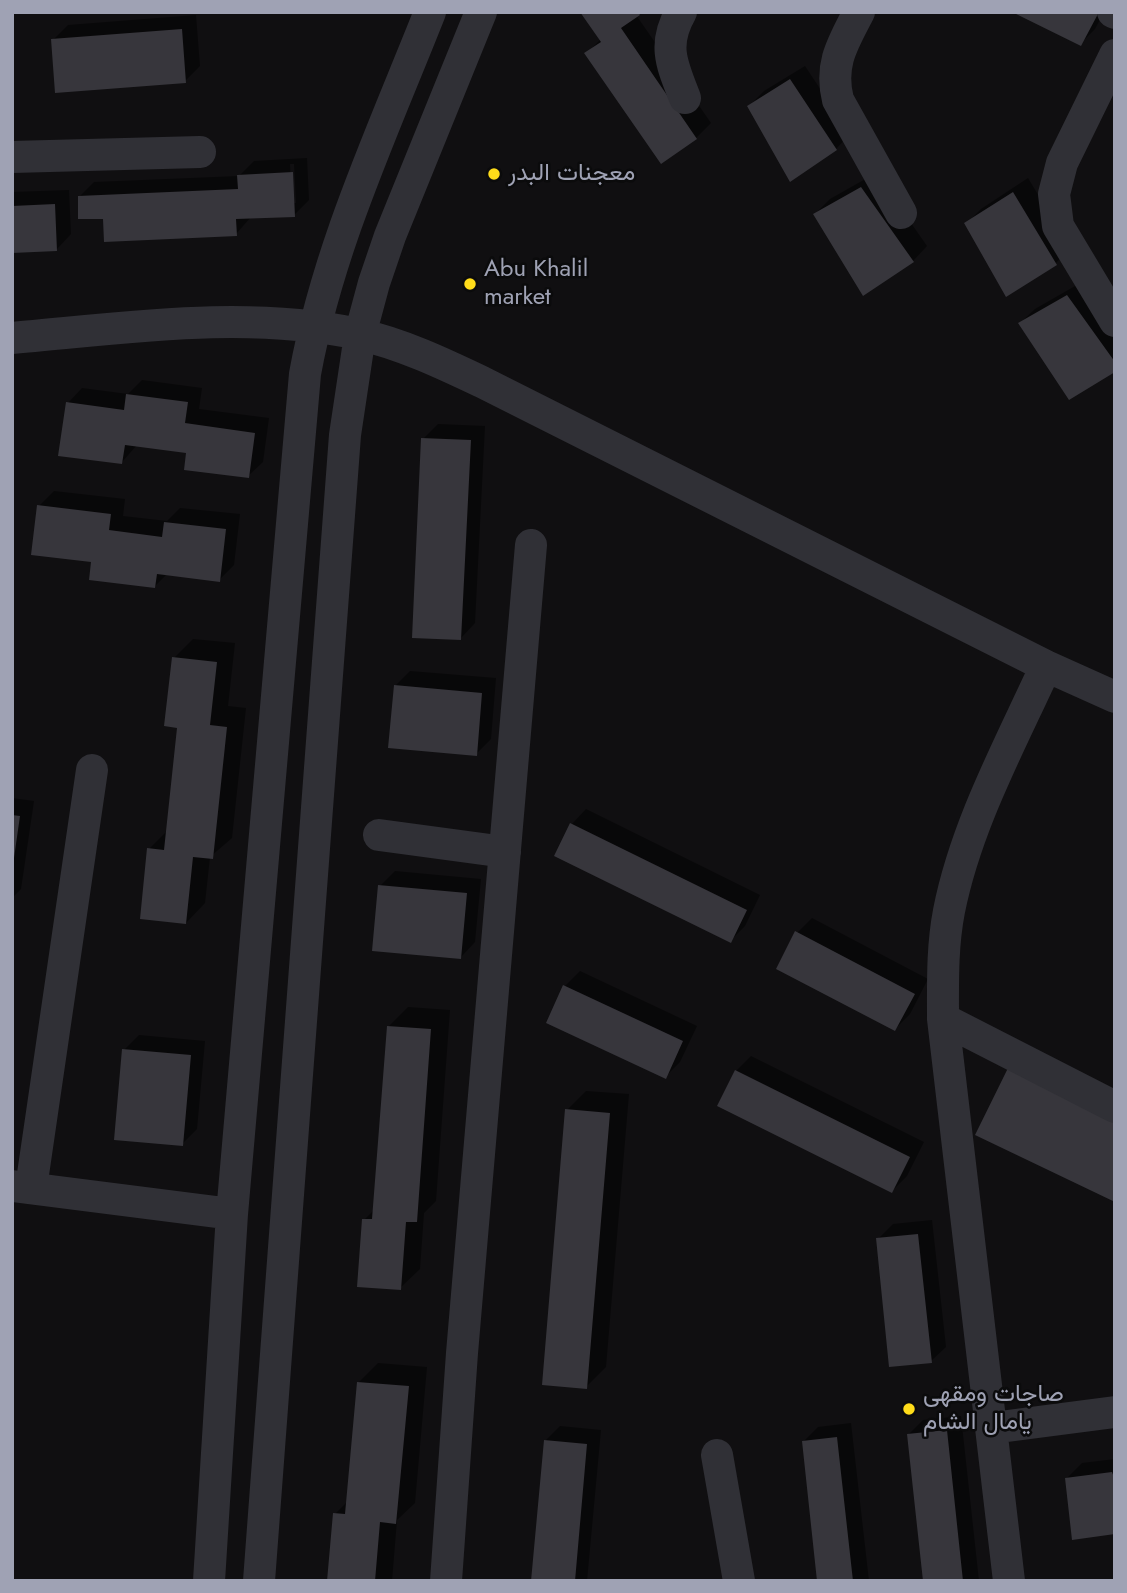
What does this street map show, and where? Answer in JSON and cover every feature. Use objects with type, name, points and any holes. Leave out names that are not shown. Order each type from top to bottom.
[{"type":"street","points":[[209,1581],[232,1214],[305,374],[314,326],[334,258],[430,12]]},
{"type":"street","points":[[259,1581],[345,435],[360,335],[374,282],[481,12]]},
{"type":"street","points":[[681,12],[671,32],[670,50],[685,98]]},
{"type":"street","points":[[859,12],[836,60],[835,87],[838,100],[901,213]]},
{"type":"street","points":[[1115,55],[1062,163],[1054,194],[1058,226],[1115,321]]},
{"type":"street","points":[[12,157],[200,152]]},
{"type":"street","points":[[12,338],[234,322],[314,326],[402,347],[482,382],[1046,666],[1115,697]]},
{"type":"street","points":[[446,1581],[462,1353],[531,545]]},
{"type":"street","points":[[1009,1581],[943,1019],[944,953],[960,870],[989,793],[1046,666]]},
{"type":"street","points":[[92,770],[22,1187],[232,1214]]},
{"type":"street","points":[[379,835],[505,852]]},
{"type":"street","points":[[943,1019],[1115,1107]]},
{"type":"street","points":[[992,1428],[1115,1412]]},
{"type":"street","points":[[717,1455],[739,1581]]},
{"type":"building","points":[[580,12],[638,12],[640,15],[621,28],[697,139],[661,164],[584,53],[601,42]]},
{"type":"building","points":[[1012,12],[1099,12],[1081,46]]},
{"type":"building","points":[[182,29],[186,83],[55,93],[51,39]]},
{"type":"building","points":[[790,79],[837,150],[790,182],[747,106]]},
{"type":"building","points":[[293,172],[295,217],[236,219],[237,236],[104,242],[103,219],[78,219],[78,196],[238,189],[237,175]]},
{"type":"building","points":[[861,187],[914,262],[863,296],[813,214]]},
{"type":"building","points":[[1013,192],[1057,265],[1006,297],[964,223]]},
{"type":"building","points":[[55,204],[57,251],[12,253],[12,206]]},
{"type":"building","points":[[1067,295],[1115,362],[1115,372],[1069,400],[1018,323]]},
{"type":"building","points":[[126,394],[188,402],[185,423],[255,433],[249,478],[184,470],[186,453],[125,445],[122,464],[58,456],[66,402],[124,410]]},
{"type":"building","points":[[421,438],[471,440],[461,640],[412,638]]},
{"type":"building","points":[[37,505],[111,514],[109,530],[162,537],[164,522],[226,529],[220,582],[157,574],[155,588],[89,580],[91,562],[31,555]]},
{"type":"building","points":[[172,657],[217,662],[210,725],[227,727],[213,859],[193,857],[186,924],[140,919],[147,848],[164,850],[177,728],[164,726]]},
{"type":"building","points":[[394,685],[482,693],[477,756],[388,748]]},
{"type":"building","points":[[12,815],[20,816],[14,858],[12,858]]},
{"type":"building","points":[[570,823],[747,910],[731,943],[554,856]]},
{"type":"building","points":[[378,885],[467,893],[461,959],[372,951]]},
{"type":"building","points":[[795,931],[915,994],[895,1031],[776,969]]},
{"type":"building","points":[[563,985],[683,1041],[666,1079],[546,1023]]},
{"type":"building","points":[[387,1026],[431,1029],[417,1222],[406,1222],[401,1290],[357,1287],[362,1219],[372,1219]]},
{"type":"building","points":[[122,1049],[191,1055],[183,1146],[114,1140]]},
{"type":"building","points":[[1009,1066],[1115,1117],[1115,1202],[975,1135]]},
{"type":"building","points":[[735,1070],[910,1157],[892,1193],[717,1106]]},
{"type":"building","points":[[565,1109],[610,1113],[587,1389],[542,1385]]},
{"type":"building","points":[[918,1234],[932,1363],[889,1367],[876,1238]]},
{"type":"building","points":[[357,1382],[409,1386],[396,1524],[380,1522],[375,1581],[327,1581],[333,1513],[345,1514]]},
{"type":"building","points":[[947,1430],[963,1581],[923,1581],[907,1434]]},
{"type":"building","points":[[837,1437],[853,1581],[817,1581],[802,1441]]},
{"type":"building","points":[[544,1440],[587,1444],[575,1581],[531,1581]]},
{"type":"building","points":[[1112,1472],[1115,1480],[1115,1534],[1072,1540],[1065,1478]]},
{"type":"place","name":"معجنات البدر","points":[[494,174]]},
{"type":"place","name":"Abu Khalil market","points":[[470,284]]},
{"type":"place","name":"صاجات ومقهى يامال الشام","points":[[909,1409]]}]
